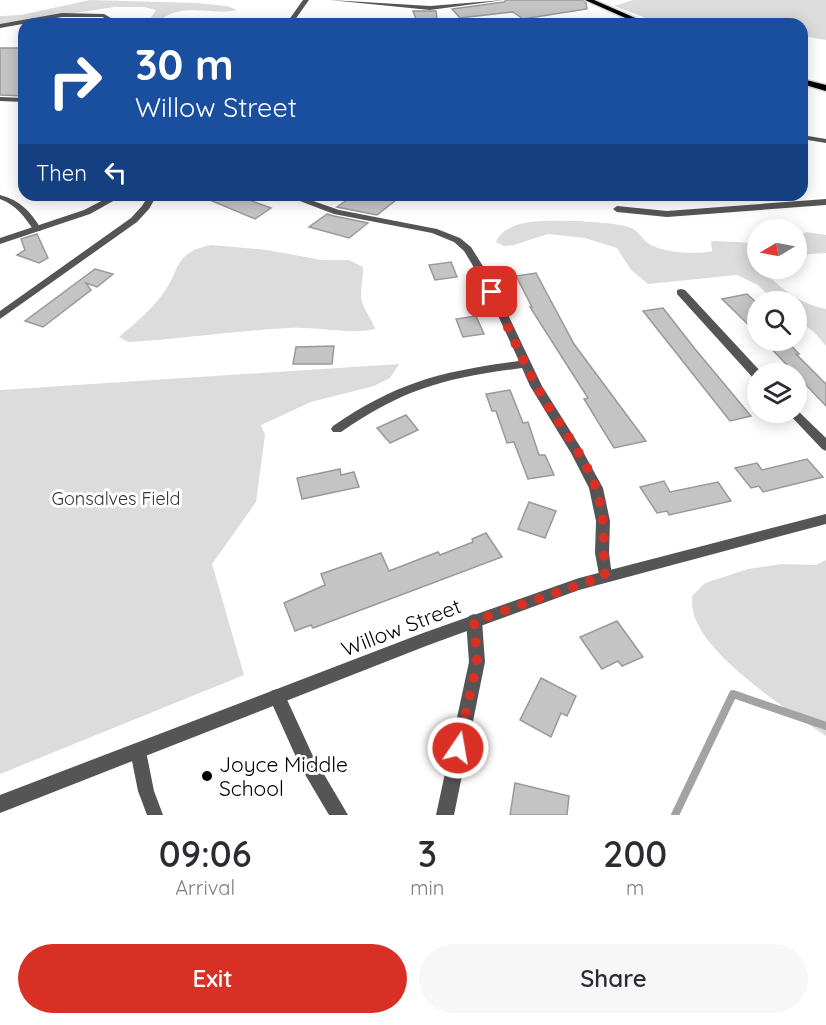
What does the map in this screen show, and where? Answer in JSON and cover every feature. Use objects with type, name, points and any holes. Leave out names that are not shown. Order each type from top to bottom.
[{"type":"main road","points":[[588,0],[631,18]]},
{"type":"main road","points":[[808,83],[826,88]]},
{"type":"street","points":[[293,18],[306,0]]},
{"type":"street","points":[[333,0],[438,8],[501,0]]},
{"type":"street","points":[[808,137],[826,141]]},
{"type":"street","points":[[0,241],[99,208],[110,201]]},
{"type":"street","points":[[0,316],[134,220],[150,201]]},
{"type":"street","points":[[307,201],[344,213],[434,231],[464,245],[486,279],[525,364],[596,488],[603,521],[602,553],[605,576]]},
{"type":"street","points":[[617,209],[667,214],[826,202]]},
{"type":"street","points":[[681,292],[747,364]]},
{"type":"street","points":[[337,429],[374,403],[426,381],[455,373],[525,364]]},
{"type":"street","points":[[804,423],[826,446]]},
{"type":"street","name":"Willow Street","points":[[0,804],[474,621],[605,576],[826,519]]},
{"type":"street","points":[[445,815],[477,662],[474,621]]},
{"type":"street","points":[[277,697],[306,760],[339,815]]},
{"type":"lane","points":[[50,18],[83,14],[108,18]]},
{"type":"lane","points":[[0,26],[18,24]]},
{"type":"lane","points":[[5,33],[12,25]]},
{"type":"lane","points":[[0,99],[18,100]]},
{"type":"lane","points":[[0,197],[15,203],[37,229]]},
{"type":"lane","points":[[138,751],[146,791],[155,815]]},
{"type":"green space","points":[[90,0],[197,3],[227,6],[237,10],[184,11],[164,18],[151,18],[156,10],[144,7],[115,7],[41,18],[18,18],[18,21],[0,24],[0,16],[21,15]]},
{"type":"green space","points":[[633,0],[826,0],[826,40],[808,37],[808,18],[646,18],[614,6]]},
{"type":"green space","points":[[546,221],[580,221],[625,226],[636,231],[654,246],[679,252],[712,251],[711,242],[714,241],[747,243],[747,279],[772,279],[787,291],[764,291],[758,285],[737,275],[648,284],[631,270],[617,248],[585,238],[548,234],[514,245],[504,246],[496,242],[502,233],[511,227]]},
{"type":"green space","points":[[807,232],[826,235],[826,253],[807,254]]},
{"type":"green space","points":[[211,245],[267,250],[322,260],[349,260],[363,267],[362,302],[375,329],[355,331],[288,328],[128,342],[119,337],[157,301],[184,257],[199,248]]},
{"type":"green space","points":[[807,303],[826,309],[826,346],[807,327]]},
{"type":"green space","name":"Gonsalves Field","points":[[399,364],[390,378],[374,386],[311,402],[261,425],[265,435],[256,502],[212,564],[244,675],[0,774],[0,390]]},
{"type":"green space","points":[[826,560],[826,736],[751,682],[715,648],[702,631],[694,615],[692,596],[705,583],[748,569],[781,564],[816,565]]},
{"type":"building","points":[[506,0],[583,0],[587,9],[529,18],[522,18],[513,12],[460,18],[452,9]]},
{"type":"building","points":[[413,11],[436,11],[437,18],[416,18]]},
{"type":"building","points":[[0,48],[18,48],[18,96],[0,95]]},
{"type":"building","points":[[212,201],[252,201],[271,208],[255,219]]},
{"type":"building","points":[[346,201],[395,201],[377,215],[337,207]]},
{"type":"building","points":[[327,214],[368,223],[349,238],[309,227]]},
{"type":"building","points":[[37,234],[48,258],[39,263],[17,255],[25,250],[21,239]]},
{"type":"building","points":[[451,262],[457,277],[435,280],[429,265]]},
{"type":"building","points":[[95,269],[113,274],[97,287],[86,283],[91,290],[43,327],[25,321]]},
{"type":"building","points":[[536,273],[574,344],[646,441],[614,448],[584,399],[588,398],[530,307],[532,307],[516,276]]},
{"type":"building","points":[[747,294],[747,323],[722,299]]},
{"type":"building","points":[[663,308],[747,411],[747,417],[730,421],[643,311]]},
{"type":"building","points":[[476,316],[484,334],[463,337],[456,319]]},
{"type":"building","points":[[334,346],[332,364],[293,364],[296,347]]},
{"type":"building","points":[[774,351],[796,351],[799,354],[796,354],[805,363],[785,363]]},
{"type":"building","points":[[807,365],[826,384],[826,406],[807,386]]},
{"type":"building","points":[[510,390],[523,423],[528,422],[539,455],[545,455],[554,475],[528,479],[514,442],[507,443],[496,411],[492,411],[486,394]]},
{"type":"building","points":[[406,415],[418,430],[390,443],[377,428]]},
{"type":"building","points":[[807,459],[823,477],[763,492],[759,486],[751,488],[735,468],[757,463],[762,470]]},
{"type":"building","points":[[340,469],[341,475],[354,472],[359,487],[302,499],[297,478]]},
{"type":"building","points":[[664,481],[670,492],[718,482],[731,501],[669,515],[667,511],[657,513],[640,487]]},
{"type":"building","points":[[529,502],[556,511],[545,538],[518,529]]},
{"type":"building","points":[[486,533],[502,557],[313,628],[311,625],[295,631],[284,603],[325,585],[321,574],[381,553],[389,571],[438,552],[440,555],[473,542],[472,539]]},
{"type":"building","points":[[617,621],[643,657],[622,666],[618,661],[602,669],[580,637]]},
{"type":"building","points":[[541,678],[576,696],[567,716],[561,713],[551,737],[520,720]]},
{"type":"building","points":[[515,783],[569,796],[567,815],[510,815]]},
{"type":"waterway","points":[[675,815],[733,694],[826,726]]},
{"type":"place","name":"Joyce Middle School","points":[[207,776]]},
{"type":"route","points":[[458,748],[477,662],[474,621],[605,576],[602,553],[603,521],[596,488],[587,468],[536,386],[492,292]]}]
